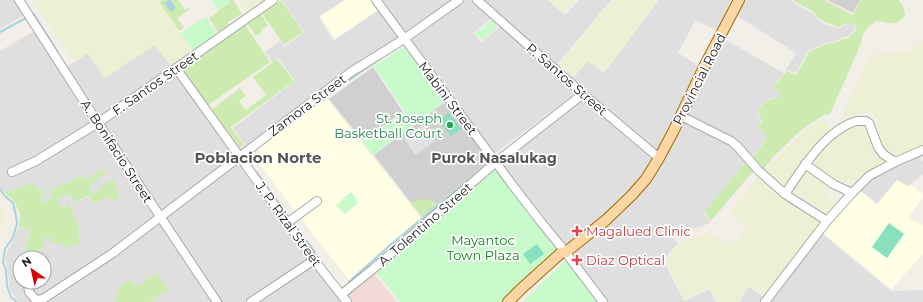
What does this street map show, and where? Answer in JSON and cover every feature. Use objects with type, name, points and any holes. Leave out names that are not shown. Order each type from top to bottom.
[{"type":"main road","name":"Provincial Road","points":[[525,289],[565,258],[566,252],[599,226],[632,195],[646,179],[681,116],[705,65],[739,0]]},
{"type":"main road","points":[[508,302],[525,289]]},
{"type":"main road","points":[[517,302],[525,289]]},
{"type":"street","name":"A. Bonifacio Street","points":[[19,0],[98,123],[217,302]]},
{"type":"street","name":"F. Santos Street","points":[[12,172],[36,161],[98,123],[273,0]]},
{"type":"street","name":"Mabini Street","points":[[376,0],[540,222],[566,252],[604,302]]},
{"type":"street","name":"Zamora Street","points":[[30,290],[32,297],[38,300],[43,299],[113,252],[351,72],[404,39],[460,0]]},
{"type":"street","name":"P. Santos Street","points":[[477,0],[583,94],[659,158]]},
{"type":"street","name":"J. P. Rizal Street","points":[[176,68],[314,260],[344,299]]},
{"type":"street","name":"A. Tolentino Street","points":[[344,299],[373,269],[496,162],[583,94]]},
{"type":"street","points":[[681,116],[731,141],[758,170],[785,194],[827,221]]},
{"type":"street","points":[[785,194],[805,164],[830,136],[843,127],[858,121],[866,121],[869,123],[878,147],[883,154],[895,162]]},
{"type":"street","points":[[765,302],[827,221],[869,176],[895,162],[923,150]]},
{"type":"street","points":[[805,164],[833,184],[852,193]]},
{"type":"street","points":[[288,223],[317,201]]},
{"type":"street","points":[[251,302],[314,260]]},
{"type":"shaded area","points":[[0,0],[18,0],[25,15],[0,29]]},
{"type":"shaded area","points":[[31,0],[157,0],[192,50],[170,65],[155,45],[104,78],[88,53],[74,62]]},
{"type":"shaded area","points":[[239,0],[268,0],[248,14]]},
{"type":"shaded area","points":[[282,0],[344,0],[319,16],[333,41],[379,10],[399,40],[243,152],[241,149],[245,145],[233,128],[295,81],[278,58],[272,62],[265,52],[280,41],[284,47],[304,32]]},
{"type":"shaded area","points":[[346,0],[373,0],[379,9],[335,39],[320,17]]},
{"type":"shaded area","points":[[378,0],[457,0],[404,37]]},
{"type":"shaded area","points":[[466,0],[475,0],[493,17],[473,33],[482,42],[500,26],[575,94],[494,154],[411,41]]},
{"type":"shaded area","points":[[480,0],[548,0],[565,15],[579,0],[611,0],[555,67]]},
{"type":"shaded area","points":[[550,0],[577,0],[565,13]]},
{"type":"shaded area","points":[[613,0],[659,0],[604,73],[588,61],[572,79],[557,67]]},
{"type":"shaded area","points":[[659,0],[731,0],[718,31],[695,20],[678,53],[704,69],[659,158],[572,79],[588,61],[604,73]]},
{"type":"shaded area","points":[[742,0],[790,0],[813,13],[815,17],[826,25],[838,28],[853,23],[855,30],[848,36],[835,42],[828,42],[808,51],[796,73],[787,70],[772,87],[778,92],[780,97],[777,99],[769,99],[757,111],[761,122],[757,128],[758,130],[760,129],[764,132],[767,139],[703,213],[711,222],[679,234],[674,240],[678,243],[663,260],[684,301],[710,289],[716,302],[605,302],[569,255],[634,196],[722,38],[784,73],[796,53],[734,14]]},
{"type":"shaded area","points":[[827,0],[860,0],[853,13]]},
{"type":"shaded area","points":[[38,29],[67,67],[88,53],[105,78],[155,44],[314,260],[251,302],[150,302],[169,289],[138,287],[129,280],[120,286],[116,302],[19,302],[10,290],[6,256],[19,227],[31,229],[26,250],[12,250],[12,290],[52,290],[52,250],[37,249],[43,248],[43,240],[46,238],[78,233],[79,230],[71,205],[61,209],[57,200],[58,198],[71,194],[74,202],[89,197],[94,205],[109,196],[113,202],[120,196],[114,189],[100,186],[102,189],[93,194],[89,186],[106,172],[67,184],[50,192],[52,197],[44,203],[40,196],[44,193],[39,191],[33,182],[14,190],[4,192],[0,188],[0,51]]},
{"type":"shaded area","points":[[923,41],[923,148],[896,159],[887,154],[881,146],[876,119],[869,111],[840,120],[869,58],[879,52],[886,54],[913,49],[915,43]]},
{"type":"shaded area","points":[[373,67],[403,112],[362,140],[329,99]]},
{"type":"shaded area","points":[[582,97],[655,158],[645,175],[622,200],[567,246],[501,163]]},
{"type":"shaded area","points":[[327,99],[421,218],[349,280],[256,159],[262,154],[258,149]]},
{"type":"shaded area","points":[[446,101],[489,161],[422,217],[374,155]]},
{"type":"shaded area","points":[[824,118],[829,124],[833,138],[853,126],[863,126],[870,136],[874,150],[896,161],[852,188],[841,179],[826,194],[838,204],[827,215],[765,171],[802,132]]},
{"type":"shaded area","points":[[423,125],[435,141],[415,155],[404,138]]},
{"type":"shaded area","points":[[917,153],[923,162],[923,175],[907,186],[897,180],[877,204],[857,188],[869,176]]},
{"type":"shaded area","points":[[758,177],[821,223],[764,295],[749,286],[738,302],[717,302],[710,287],[684,299],[665,260],[680,243],[705,232],[732,243],[746,228],[729,212]]},
{"type":"shaded area","points":[[897,180],[907,186],[910,185],[923,194],[923,197],[908,218],[923,225],[923,254],[891,289],[822,232],[857,188],[877,204]]},
{"type":"shaded area","points":[[0,200],[6,216],[0,232]]},
{"type":"shaded area","points":[[818,230],[891,291],[923,290],[923,302],[739,302],[749,287],[765,298]]},
{"type":"shaded area","points":[[313,264],[342,299],[339,302],[258,302]]},
{"type":"shaded area","points":[[372,271],[397,302],[350,302],[343,294]]},
{"type":"green space","points":[[163,0],[178,0],[185,10],[189,7],[190,9],[177,18],[184,28],[179,31],[159,2]]},
{"type":"green space","points":[[215,0],[227,0],[228,2],[218,9],[213,2]]},
{"type":"green space","points":[[228,0],[233,0],[242,14],[228,22],[231,27],[220,35],[209,18],[218,12],[217,10],[229,3]]},
{"type":"green space","points":[[281,0],[303,32],[284,45],[262,13]]},
{"type":"green space","points":[[793,0],[824,0],[853,15],[861,0],[899,0],[904,9],[905,16],[902,20],[895,23],[877,21],[868,27],[863,34],[861,44],[830,114],[824,115],[801,130],[772,158],[764,169],[752,158],[767,139],[764,132],[757,128],[762,123],[758,111],[767,101],[780,97],[779,92],[773,87],[787,71],[796,75],[809,52],[829,43],[835,43],[848,38],[857,30],[854,24],[850,23],[838,27],[823,21],[816,16],[813,11]]},
{"type":"green space","points":[[261,14],[268,26],[261,30],[262,32],[256,36],[247,23]]},
{"type":"green space","points":[[206,17],[218,36],[194,52],[181,33]]},
{"type":"green space","points":[[492,19],[498,26],[482,40],[475,33],[479,30],[480,31]]},
{"type":"green space","points":[[245,25],[270,62],[208,105],[183,69]]},
{"type":"green space","points":[[404,47],[445,101],[373,155],[362,141],[405,112],[374,66]]},
{"type":"green space","points":[[277,59],[294,81],[231,127],[244,145],[240,148],[212,109],[240,88],[246,96],[239,101],[246,110],[266,95],[253,77]]},
{"type":"green space","name":"St. Joseph Basketball Court","points":[[449,113],[461,129],[451,136],[439,120]]},
{"type":"green space","points":[[746,162],[754,170],[711,221],[704,212]]},
{"type":"green space","name":"Mayantoc Town Plaza","points":[[494,167],[559,251],[504,302],[400,302],[375,270]]},
{"type":"green space","points":[[105,168],[107,172],[89,186],[93,194],[101,189],[100,186],[113,179],[118,187],[115,189],[120,197],[113,202],[109,196],[94,205],[89,196],[74,202],[70,194],[58,198],[57,200],[61,208],[70,205],[78,225],[80,243],[66,248],[59,242],[52,244],[50,237],[43,240],[43,248],[37,250],[26,250],[31,229],[19,227],[20,214],[14,201],[4,192],[14,190],[33,182],[39,191],[42,189],[45,193],[40,196],[44,203],[52,197],[50,192],[64,182],[67,184],[80,175],[84,180]]},
{"type":"green space","points":[[351,192],[358,203],[345,214],[336,205]]},
{"type":"green space","points":[[424,199],[432,200],[437,204],[422,217],[411,203]]},
{"type":"green space","points":[[889,223],[904,234],[887,258],[872,247]]},
{"type":"green space","points":[[537,244],[544,254],[530,264],[523,254]]},
{"type":"green space","points":[[566,260],[598,302],[523,302]]},
{"type":"green space","points":[[156,273],[169,289],[150,302],[116,302],[119,289],[125,282],[129,280],[138,287]]},
{"type":"water","points":[[171,0],[176,8],[171,12],[164,3]]},
{"type":"waterway","points":[[33,13],[57,51]]},
{"type":"waterway","points":[[0,32],[26,18]]},
{"type":"waterway","points":[[324,97],[380,59]]},
{"type":"waterway","points":[[98,118],[110,110]]},
{"type":"waterway","points":[[349,282],[389,246],[491,161]]},
{"type":"waterway","points":[[257,173],[289,218]]},
{"type":"waterway","points":[[0,189],[13,203],[16,216],[17,224],[13,237],[5,249],[3,262],[6,270],[7,286],[11,297],[17,302]]},
{"type":"waterway","points":[[292,222],[315,252]]},
{"type":"waterway","points":[[200,270],[222,302]]},
{"type":"place","name":"St. Joseph Basketball Court","points":[[450,125]]},
{"type":"place","name":"Magalued Clinic","points":[[577,231]]},
{"type":"place","name":"Diaz Optical","points":[[577,260]]},
{"type":"district","name":"Poblacion Norte","points":[[258,157]]},
{"type":"district","name":"Purok Nasalukag","points":[[494,158]]}]
